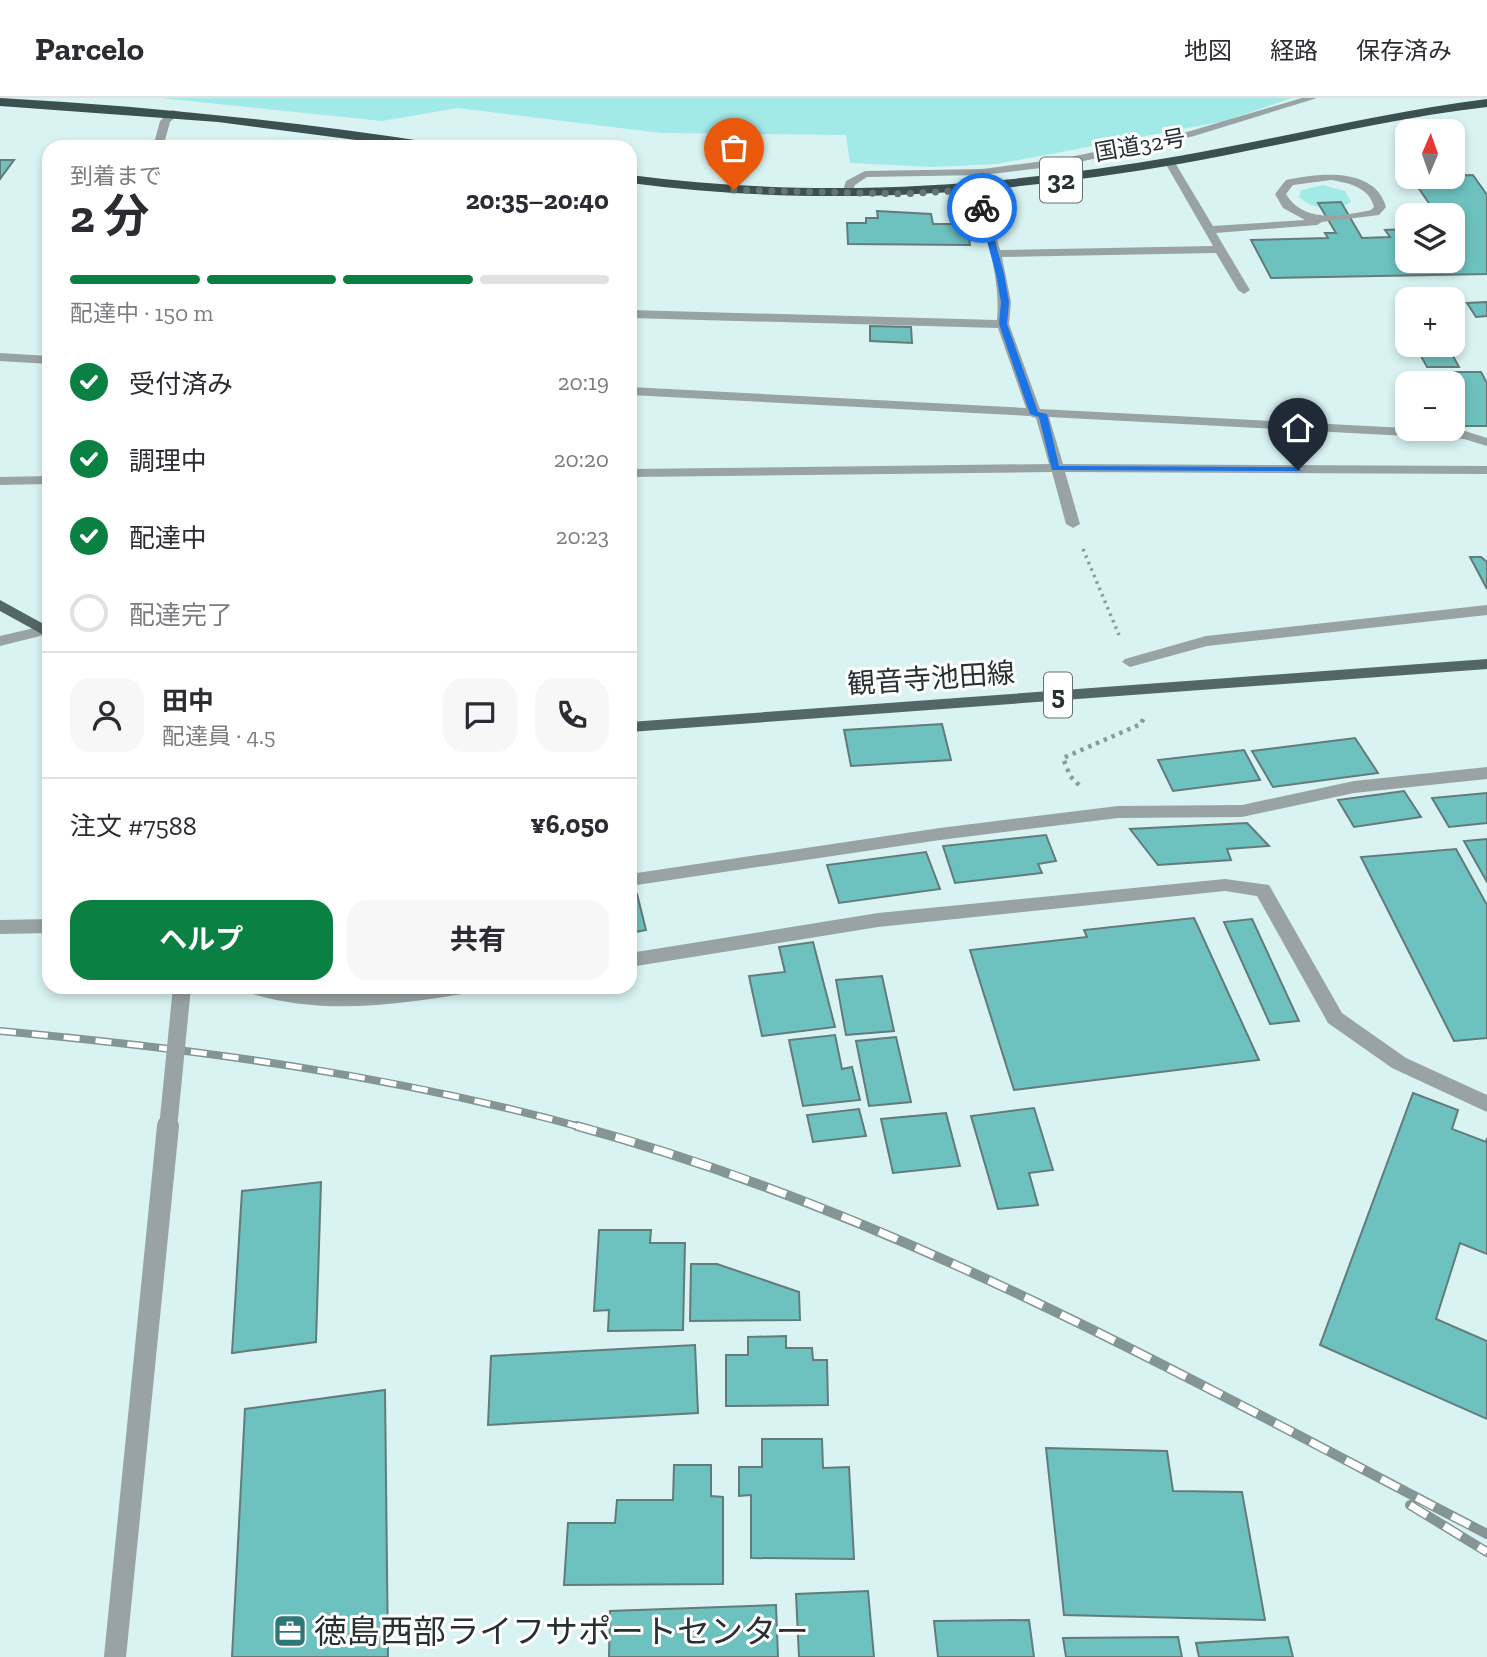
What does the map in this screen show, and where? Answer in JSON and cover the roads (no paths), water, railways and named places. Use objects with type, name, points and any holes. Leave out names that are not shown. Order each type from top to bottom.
[{"type":"highway","points":[[0,102],[176,112],[312,127],[392,140]]},
{"type":"highway","name":"国道32号","points":[[637,180],[734,190],[847,194],[970,190],[1069,179],[1345,126],[1487,103]]},
{"type":"main road","points":[[0,605],[42,630]]},
{"type":"main road","name":"観音寺池田線","points":[[637,726],[1487,664]]},
{"type":"street","points":[[847,194],[850,183],[865,174],[984,172],[1062,162],[1239,122],[1312,98]]},
{"type":"street","points":[[160,140],[165,121],[176,112]]},
{"type":"street","points":[[1169,161],[1244,290]]},
{"type":"street","points":[[1209,230],[1333,221],[1375,213],[1380,207],[1380,199],[1362,185],[1331,177],[1301,178],[1282,187],[1280,194],[1290,208],[1333,221]]},
{"type":"street","points":[[970,190],[982,207],[995,254],[1005,302],[1003,324],[1066,491],[1073,524]]},
{"type":"street","points":[[995,254],[1220,248]]},
{"type":"street","points":[[637,314],[1003,324]]},
{"type":"street","points":[[0,357],[42,360]]},
{"type":"street","points":[[637,391],[1465,435],[1487,442]]},
{"type":"street","points":[[637,473],[1056,468],[1487,470]]},
{"type":"street","points":[[0,481],[42,480]]},
{"type":"street","points":[[1130,662],[1206,641],[1487,610]]},
{"type":"street","points":[[0,641],[42,633]]},
{"type":"street","points":[[637,879],[940,834],[1106,814],[1241,811],[1354,788],[1487,773]]},
{"type":"street","points":[[637,959],[878,920],[1225,885],[1263,890],[1314,976],[1335,1018],[1399,1063],[1487,1104]]},
{"type":"street","points":[[0,927],[42,926]]},
{"type":"street","points":[[115,1657],[180,994]]},
{"type":"street","points":[[271,994],[281,998],[393,998],[418,994]]},
{"type":"railway","points":[[0,1031],[147,1046],[294,1066],[439,1093],[581,1127]]},
{"type":"railway","points":[[581,1127],[698,1163],[816,1206],[930,1254],[1154,1361],[1487,1534]]},
{"type":"railway","points":[[1410,1505],[1487,1552]]},
{"type":"place","name":"徳島西部ライフサポートセンター","points":[[290,1631]]}]
